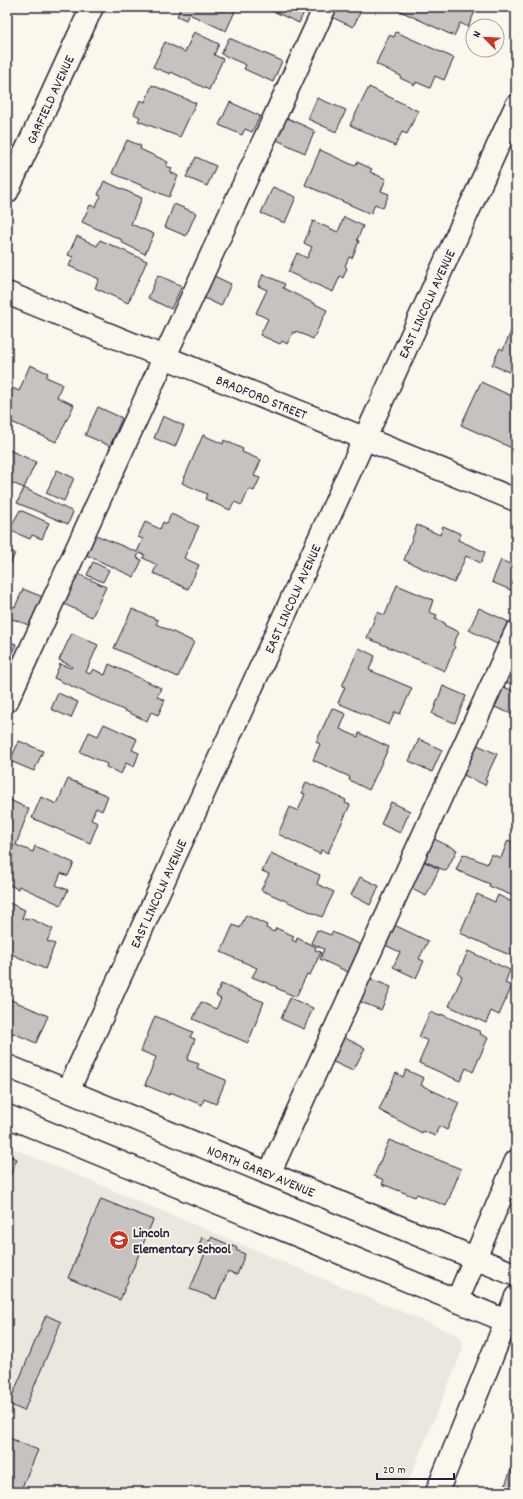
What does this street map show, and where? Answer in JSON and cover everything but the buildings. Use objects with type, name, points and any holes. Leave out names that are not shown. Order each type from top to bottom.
[{"type":"street","name":"GARFIELD AVENUE","points":[[7,192],[92,7]]},
{"type":"street","points":[[7,701],[326,7]]},
{"type":"street","name":"EAST LINCOLN AVENUE","points":[[68,1091],[516,106]]},
{"type":"street","name":"BRADFORD STREET","points":[[7,293],[516,500]]},
{"type":"street","points":[[269,1174],[516,632]]},
{"type":"street","name":"NORTH GAREY AVENUE","points":[[7,1066],[516,1275]]},
{"type":"street","points":[[7,1116],[511,1323]]},
{"type":"street","points":[[457,1301],[516,1161]]},
{"type":"street","points":[[437,1492],[511,1323],[516,1297]]},
{"type":"shaded area","name":"Lincoln Elementary School","points":[[7,1146],[455,1334],[462,1339],[463,1349],[404,1492],[7,1492]]},
{"type":"place","name":"Lincoln Elementary School","points":[[119,1240]]}]
